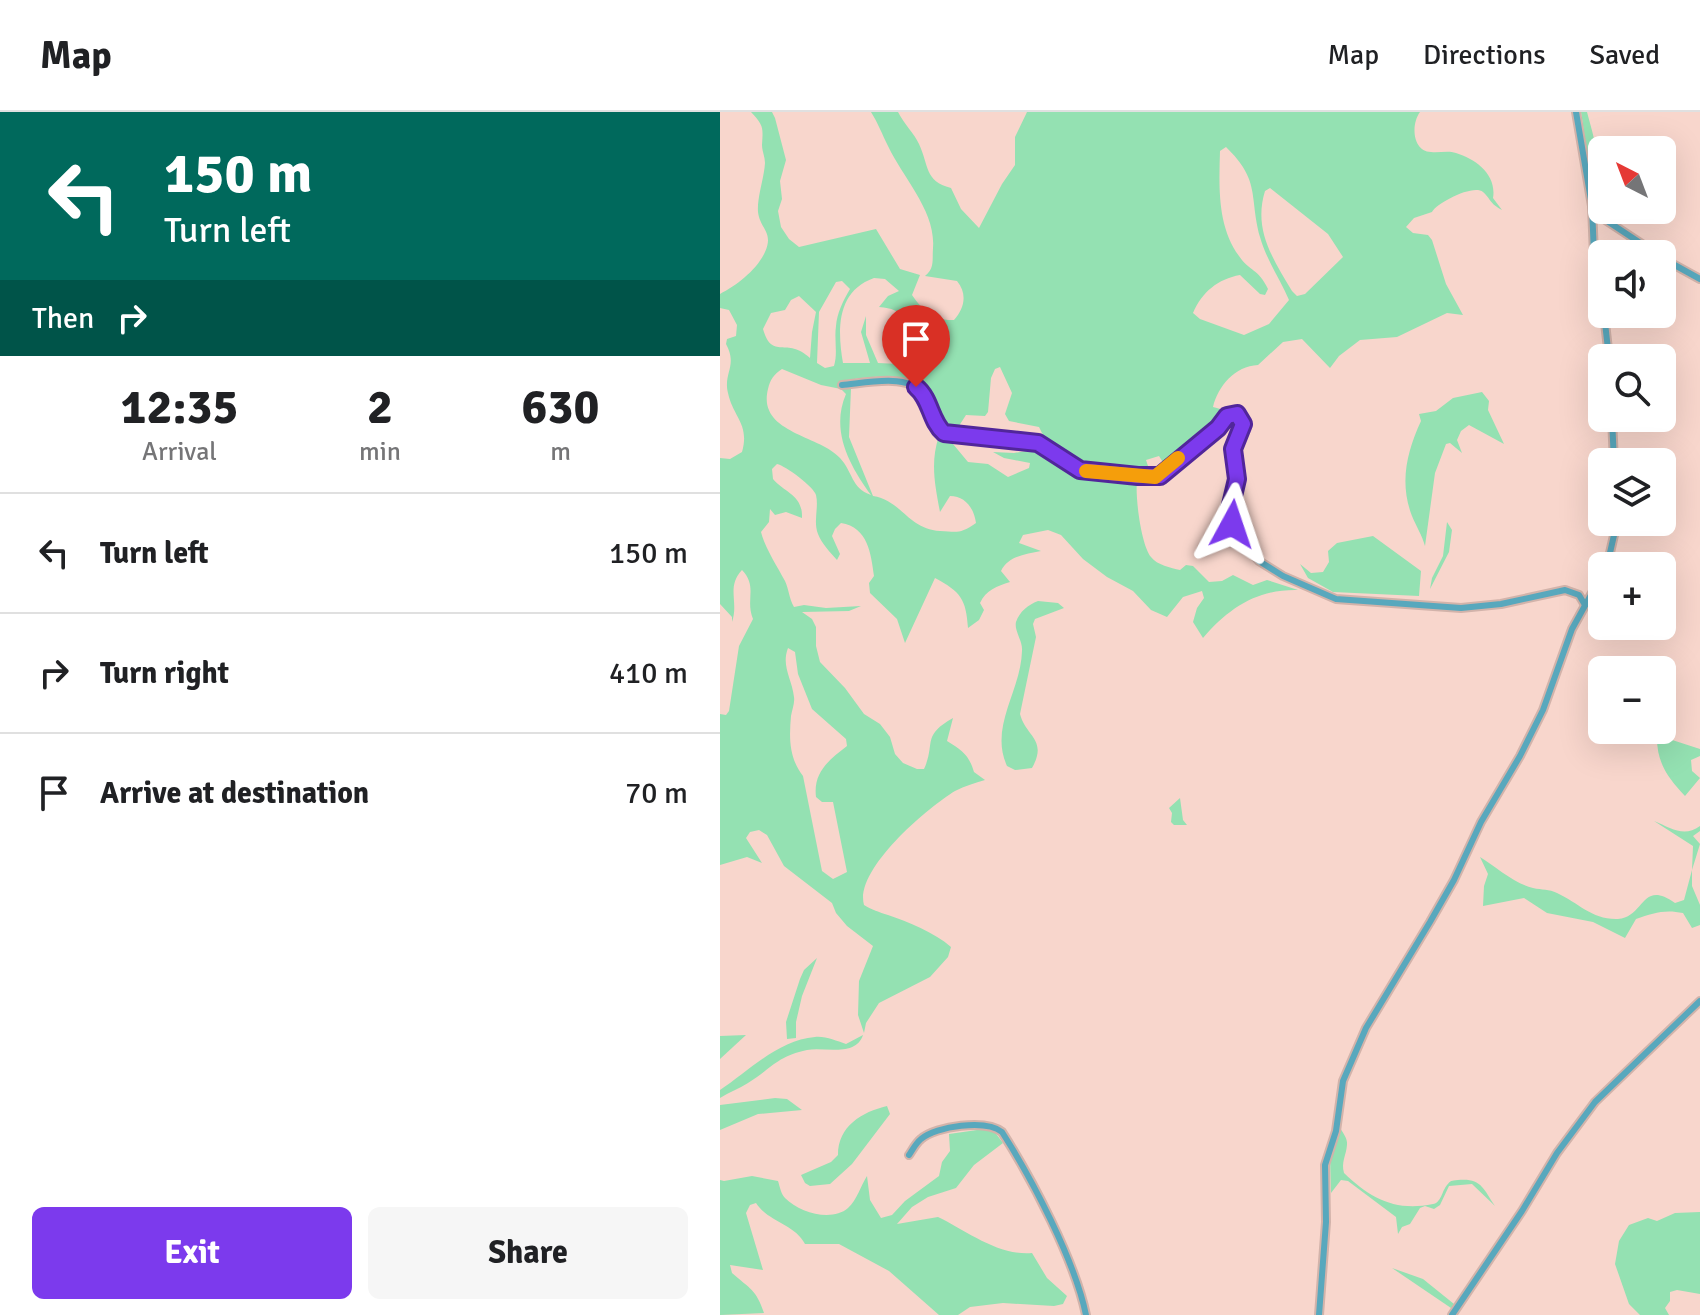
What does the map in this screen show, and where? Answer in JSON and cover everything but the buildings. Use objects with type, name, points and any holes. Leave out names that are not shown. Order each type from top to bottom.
[{"type":"street","points":[[1576,112],[1588,182]]},
{"type":"street","points":[[1612,224],[1636,240]]},
{"type":"street","points":[[1676,266],[1700,279]]},
{"type":"street","points":[[842,385],[906,383],[924,393],[935,422],[944,433],[1038,443],[1080,470],[1115,475],[1160,476],[1218,428],[1227,416],[1237,414],[1243,424],[1233,449],[1237,479],[1230,509],[1232,524],[1241,540],[1266,567],[1336,599],[1461,608],[1501,604],[1565,590],[1579,595],[1585,605]]},
{"type":"street","points":[[1319,1315],[1326,1222],[1325,1165],[1336,1131],[1343,1081],[1366,1028],[1454,880],[1481,822],[1526,745],[1543,710],[1572,629],[1588,600]]},
{"type":"street","points":[[1452,1315],[1529,1201],[1557,1153],[1595,1102],[1700,1001]]},
{"type":"street","points":[[909,1155],[923,1137],[952,1126],[990,1126],[1002,1132],[1060,1241],[1081,1290],[1086,1315]]},
{"type":"green space","points":[[751,112],[772,112],[775,118],[786,160],[780,181],[782,199],[778,211],[781,227],[789,239],[799,247],[876,229],[900,269],[920,275],[912,295],[916,301],[930,314],[947,320],[954,320],[960,311],[963,291],[957,281],[925,276],[933,260],[933,234],[929,221],[871,112],[898,112],[917,140],[932,177],[951,188],[961,209],[979,228],[1015,165],[1015,137],[1027,112],[1420,112],[1415,136],[1420,147],[1431,152],[1456,153],[1478,164],[1492,182],[1493,198],[1502,210],[1483,192],[1472,190],[1448,200],[1432,212],[1414,218],[1406,227],[1413,233],[1428,235],[1432,240],[1446,284],[1463,315],[1447,313],[1397,337],[1360,340],[1339,356],[1330,368],[1302,339],[1283,342],[1258,365],[1242,369],[1229,378],[1213,407],[1228,411],[1215,425],[1164,464],[1159,456],[1146,460],[1150,472],[1080,465],[1040,440],[1043,435],[1039,427],[1009,421],[1005,414],[1012,393],[1000,367],[995,369],[991,378],[988,412],[985,416],[966,415],[957,429],[944,427],[927,391],[910,380],[873,377],[840,382],[841,389],[851,388],[849,437],[873,496],[891,503],[920,525],[955,532],[976,523],[968,504],[960,498],[950,496],[940,512],[934,464],[939,436],[948,438],[968,462],[988,464],[1008,477],[1029,468],[1030,463],[1004,458],[993,452],[1014,453],[1032,450],[1034,446],[1077,474],[1137,481],[1138,508],[1147,551],[1164,566],[1180,570],[1186,565],[1193,566],[1209,582],[1222,581],[1233,575],[1253,585],[1267,580],[1298,590],[1270,593],[1245,602],[1203,638],[1193,622],[1204,598],[1202,591],[1183,597],[1167,617],[1151,610],[1133,591],[1083,559],[1061,535],[1048,530],[1023,535],[1019,543],[1041,551],[1018,556],[1004,566],[1001,571],[1010,582],[985,595],[980,603],[984,610],[979,620],[968,628],[964,603],[956,592],[935,578],[905,643],[897,619],[870,593],[869,583],[874,576],[863,536],[841,523],[832,536],[840,554],[837,560],[818,534],[814,491],[781,466],[777,464],[772,469],[773,479],[796,499],[802,510],[802,518],[786,512],[775,515],[770,509],[769,522],[761,532],[794,607],[861,606],[849,611],[802,612],[812,619],[816,627],[820,662],[864,714],[880,724],[903,763],[924,769],[933,735],[953,718],[947,741],[964,754],[974,772],[985,780],[955,791],[911,825],[870,875],[864,891],[864,905],[921,928],[951,947],[948,957],[930,977],[879,1003],[866,1023],[864,1033],[858,1015],[859,981],[873,946],[847,926],[832,903],[784,866],[767,835],[759,830],[750,832],[746,838],[762,863],[747,857],[720,865],[720,714],[726,715],[729,711],[739,646],[753,619],[749,582],[742,570],[735,582],[732,622],[732,617],[720,604],[720,458],[730,459],[742,452],[744,434],[727,386],[731,358],[726,344],[727,339],[736,336],[737,325],[729,310],[720,308],[720,294],[751,271],[761,259],[768,240],[758,212],[765,163],[762,127]],"holes":[[[1226,147],[1245,170],[1263,245],[1289,300],[1269,324],[1244,335],[1200,319],[1193,313],[1212,288],[1232,277],[1240,275],[1260,294],[1265,295],[1268,289],[1261,277],[1239,256],[1227,232],[1221,205],[1220,151]],[[1270,188],[1328,234],[1343,257],[1305,294],[1297,296],[1292,291],[1272,256],[1263,231],[1265,191]],[[874,278],[885,279],[899,291],[888,296],[879,307],[894,310],[902,317],[922,366],[878,363],[866,335],[866,316],[861,332],[870,363],[843,363],[840,325],[846,302],[853,292]],[[842,281],[850,289],[837,321],[834,366],[825,368],[817,363],[819,312],[836,282]],[[799,296],[816,312],[810,358],[794,349],[771,344],[767,339],[763,329],[771,313],[785,310],[791,300]],[[782,369],[821,385],[841,389],[846,394],[840,421],[841,435],[850,460],[871,495],[856,484],[840,458],[780,424],[767,404],[770,383]],[[788,648],[795,652],[798,674],[812,709],[846,739],[847,746],[824,767],[816,788],[816,797],[822,802],[833,802],[847,872],[833,879],[822,871],[803,776],[791,748],[794,699],[786,667]]]},
{"type":"green space","points":[[1581,112],[1587,112],[1593,136],[1588,136],[1588,159]]},
{"type":"green space","points":[[1482,392],[1489,401],[1488,410],[1504,444],[1469,425],[1461,431],[1457,440],[1462,453],[1450,443],[1446,444],[1435,473],[1425,546],[1408,504],[1405,479],[1412,444],[1421,421],[1419,414],[1436,411],[1453,398]]},
{"type":"green space","points":[[1447,522],[1452,530],[1449,552],[1430,589],[1443,556]]},
{"type":"green space","points":[[1373,536],[1421,571],[1419,596],[1333,592],[1308,578],[1300,564],[1311,573],[1323,572],[1329,562],[1328,551],[1337,543]]},
{"type":"green space","points":[[1038,601],[1058,603],[1064,608],[1035,619],[1033,624],[1036,637],[1020,714],[1038,751],[1032,768],[1015,770],[1007,766],[1002,752],[1002,737],[1020,666],[1022,647],[1016,622],[1025,609]]},
{"type":"green space","points":[[1676,741],[1700,749],[1700,756],[1691,760],[1692,771],[1700,778],[1685,796],[1661,763],[1658,744],[1676,744]]},
{"type":"green space","points":[[1180,798],[1183,820],[1187,825],[1171,822],[1169,808]]},
{"type":"green space","points":[[1654,821],[1683,832],[1700,826],[1700,831],[1693,836],[1700,844],[1692,870],[1693,846]]},
{"type":"green space","points":[[1480,857],[1519,883],[1554,892],[1593,914],[1609,919],[1627,917],[1649,897],[1656,895],[1675,903],[1684,900],[1692,870],[1692,886],[1700,905],[1700,925],[1692,928],[1683,913],[1659,912],[1636,919],[1625,938],[1593,922],[1547,913],[1524,898],[1483,906],[1488,874]]},
{"type":"green space","points":[[817,958],[802,996],[796,1038],[787,1039],[786,1022],[800,979],[804,970]]},
{"type":"green space","points":[[746,1035],[720,1059],[720,1036]]},
{"type":"green space","points":[[863,1035],[859,1042],[847,1049],[807,1050],[788,1056],[720,1098],[720,1090],[789,1044],[819,1037],[846,1044]]},
{"type":"green space","points":[[787,1099],[802,1110],[758,1114],[720,1130],[720,1105]]},
{"type":"green space","points":[[887,1106],[890,1114],[852,1164],[830,1184],[810,1186],[805,1183],[801,1175],[831,1162],[838,1155],[842,1136],[853,1122]]},
{"type":"green space","points":[[1339,1126],[1347,1142],[1344,1173],[1374,1196],[1407,1206],[1433,1204],[1450,1181],[1466,1180],[1481,1186],[1495,1206],[1472,1184],[1449,1186],[1440,1205],[1434,1209],[1420,1208],[1410,1224],[1402,1227],[1398,1234],[1396,1217],[1348,1181],[1341,1180],[1331,1193],[1330,1157]]},
{"type":"green space","points":[[984,1129],[994,1131],[1003,1143],[974,1165],[956,1188],[928,1197],[912,1207],[897,1224],[938,1217],[995,1247],[1032,1253],[1047,1278],[1067,1296],[1063,1304],[1003,1303],[970,1307],[958,1315],[939,1315],[889,1271],[839,1244],[805,1244],[801,1237],[767,1215],[756,1203],[750,1205],[746,1213],[763,1270],[730,1265],[732,1273],[755,1294],[764,1313],[720,1315],[720,1180],[752,1176],[778,1181],[782,1194],[791,1203],[825,1215],[848,1208],[867,1176],[870,1200],[881,1218],[892,1215],[905,1201],[939,1176],[942,1162],[950,1151],[949,1134]]},
{"type":"green space","points":[[1700,1212],[1700,1294],[1677,1290],[1670,1292],[1670,1301],[1665,1308],[1669,1315],[1640,1315],[1629,1304],[1615,1264],[1619,1241],[1629,1225],[1648,1218],[1657,1221],[1675,1213]]},
{"type":"green space","points":[[1392,1268],[1423,1279],[1454,1304],[1451,1308]]},
{"type":"slow traffic","points":[[1086,471],[1155,477],[1160,476],[1178,458]]},
{"type":"route","points":[[916,387],[924,393],[935,422],[944,433],[1038,443],[1070,466],[1115,475],[1160,476],[1173,462],[1218,428],[1227,416],[1237,414],[1243,424],[1233,449],[1237,479],[1230,509],[1232,524]]}]
